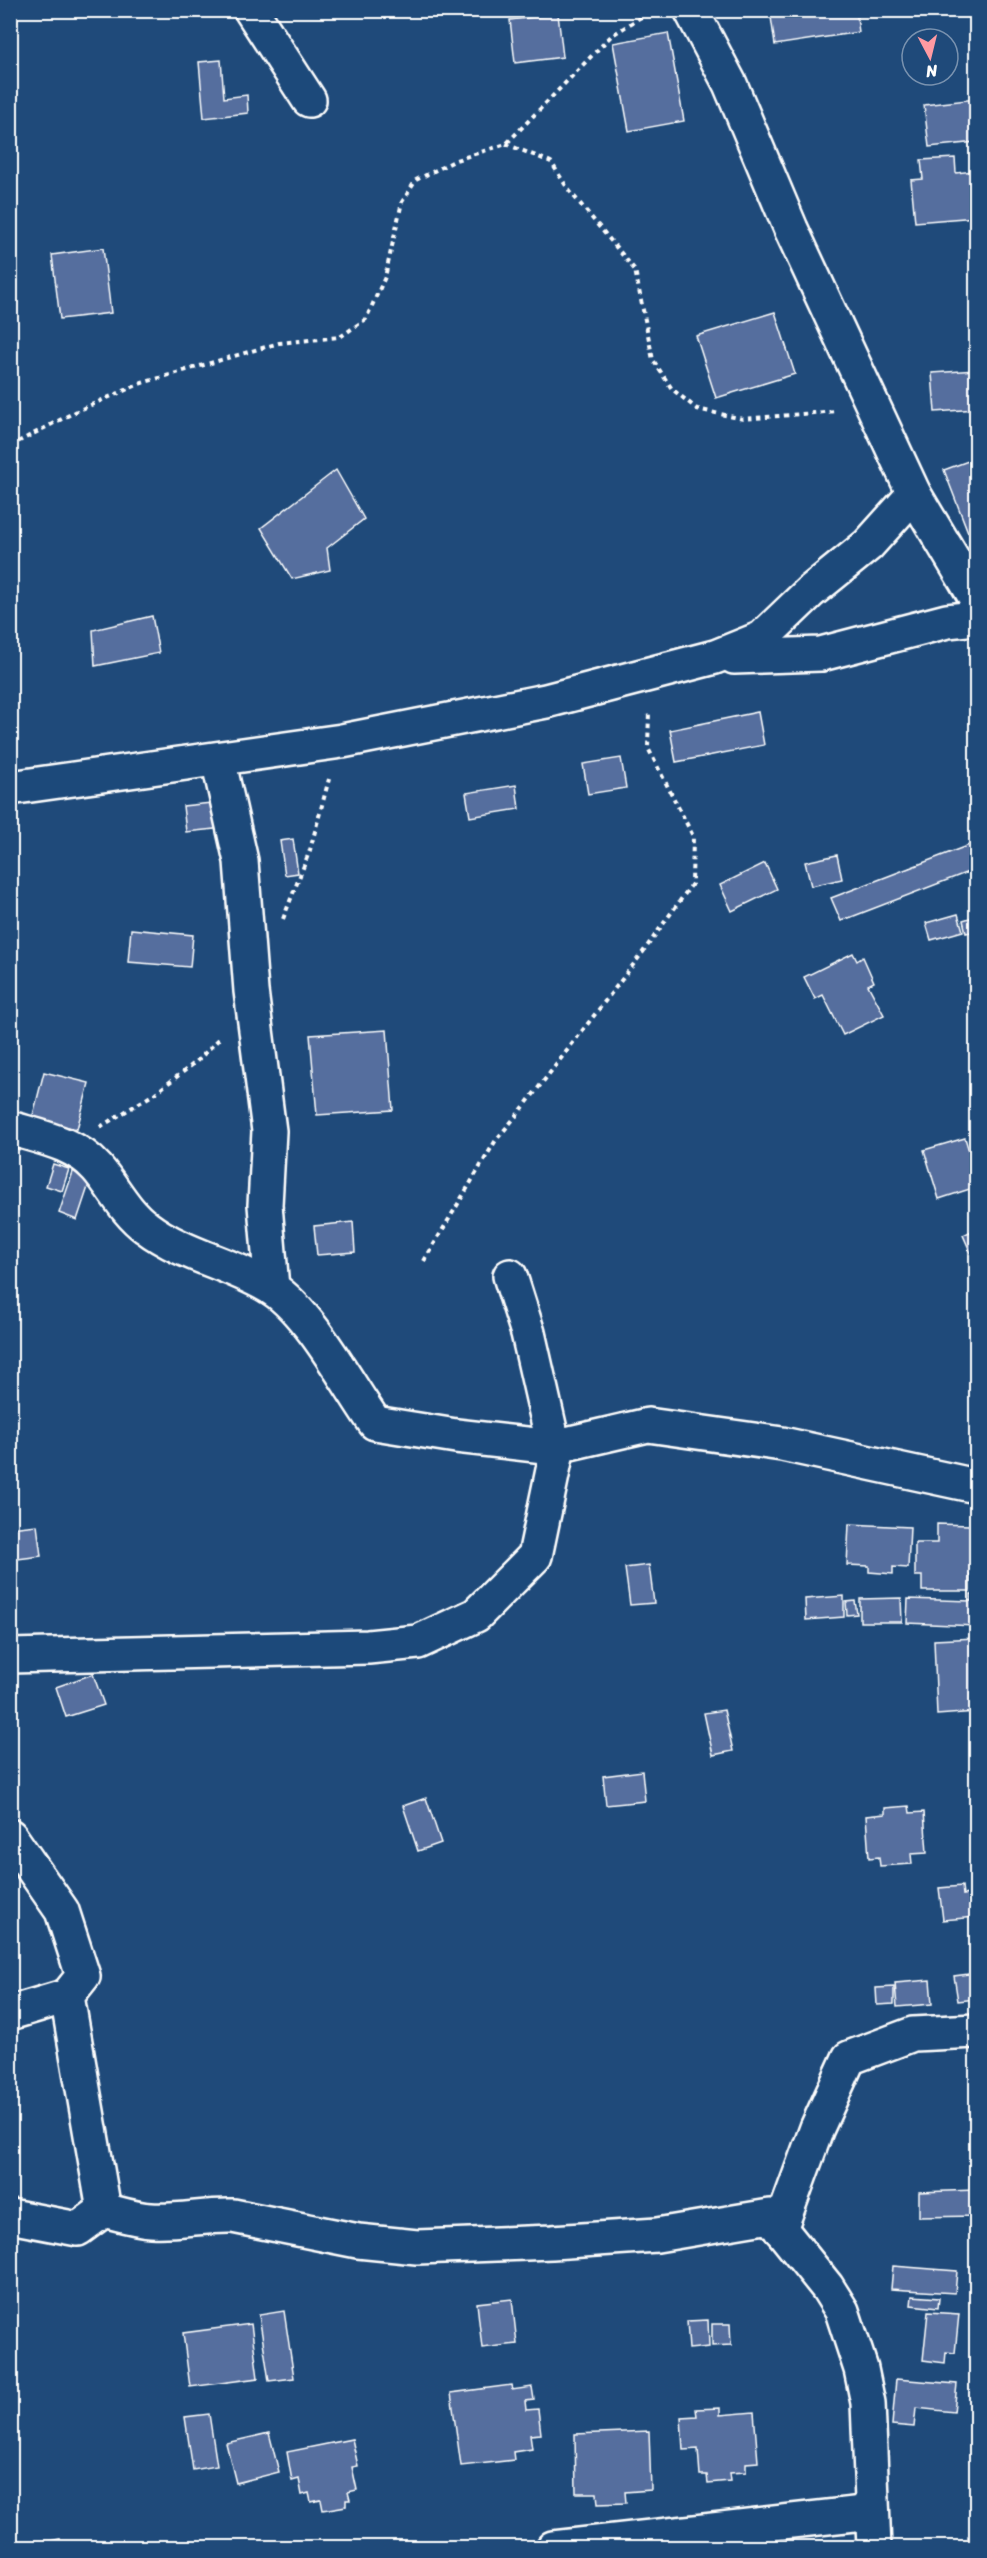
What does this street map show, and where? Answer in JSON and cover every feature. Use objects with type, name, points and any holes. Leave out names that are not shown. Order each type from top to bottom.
[{"type":"street","points":[[251,10],[309,100]]},
{"type":"street","points":[[691,10],[730,84],[790,229],[914,494],[976,598]]},
{"type":"street","points":[[10,788],[342,741],[546,701],[715,657],[762,638],[810,592],[868,545],[914,494]]},
{"type":"street","points":[[715,657],[821,654],[947,621],[976,618]]},
{"type":"street","points":[[218,759],[241,861],[251,991],[269,1131],[265,1206],[272,1288]]},
{"type":"street","points":[[10,1128],[52,1140],[78,1152],[96,1166],[143,1225],[159,1237],[272,1288],[288,1300],[325,1348],[375,1423],[553,1448],[648,1425],[782,1444],[976,1486]]},
{"type":"street","points":[[10,1656],[368,1647],[418,1642],[476,1615],[535,1556],[556,1456],[528,1333],[510,1276]]},
{"type":"street","points":[[10,1836],[62,1911],[83,1976],[66,1996],[10,2013]]},
{"type":"street","points":[[66,1996],[104,2210]]},
{"type":"street","points":[[780,2229],[817,2128],[849,2058],[913,2034],[976,2031]]},
{"type":"street","points":[[10,2216],[78,2229],[104,2210]]},
{"type":"street","points":[[104,2210],[137,2219],[154,2220],[216,2215],[254,2219],[358,2241],[417,2247],[657,2235],[770,2216],[827,2287],[845,2321],[868,2403],[874,2547]]},
{"type":"street","points":[[553,2547],[872,2512]]},
{"type":"path","points":[[10,446],[77,411],[142,383],[279,343],[340,337],[366,319],[385,277],[402,202],[416,180],[456,160],[506,144],[611,36],[652,10]]},
{"type":"path","points":[[506,144],[551,162],[568,189],[634,270],[653,360],[672,389],[697,409],[743,419],[821,411],[877,411]]},
{"type":"path","points":[[424,1261],[495,1140],[522,1109],[644,952],[692,884],[693,836],[648,748],[649,704]]},
{"type":"building","points":[[770,10],[856,10],[859,32],[775,45]]},
{"type":"building","points":[[937,10],[965,10],[965,14],[938,17]]},
{"type":"building","points":[[558,14],[563,57],[515,63],[510,20]]},
{"type":"building","points":[[668,33],[684,121],[629,131],[613,43]]},
{"type":"building","points":[[221,60],[224,98],[247,95],[248,113],[204,118],[199,62]]},
{"type":"building","points":[[976,99],[976,142],[929,147],[924,105]]},
{"type":"building","points":[[955,158],[956,173],[974,171],[976,217],[915,222],[911,180],[923,179],[921,160]]},
{"type":"building","points":[[103,248],[111,313],[60,319],[52,255]]},
{"type":"building","points":[[775,312],[795,374],[716,398],[696,336]]},
{"type":"building","points":[[976,370],[976,409],[935,412],[932,373]]},
{"type":"building","points":[[976,458],[976,529],[968,532],[944,470]]},
{"type":"building","points":[[336,470],[364,519],[327,548],[330,570],[292,579],[261,528]]},
{"type":"building","points":[[152,616],[159,653],[95,666],[93,630]]},
{"type":"building","points":[[758,712],[764,745],[676,762],[670,730]]},
{"type":"building","points":[[621,758],[626,788],[588,794],[583,764]]},
{"type":"building","points":[[516,785],[519,809],[470,817],[466,793]]},
{"type":"building","points":[[221,802],[224,828],[186,832],[183,806]]},
{"type":"building","points":[[293,839],[298,873],[285,875],[280,841]]},
{"type":"building","points":[[972,844],[976,855],[976,869],[841,921],[831,898]]},
{"type":"building","points":[[837,855],[842,879],[811,886],[805,862]]},
{"type":"building","points":[[765,863],[777,889],[732,911],[720,885]]},
{"type":"building","points":[[958,914],[963,931],[931,940],[926,923]]},
{"type":"building","points":[[976,916],[976,931],[966,933],[963,920]]},
{"type":"building","points":[[131,929],[193,935],[190,967],[128,962]]},
{"type":"building","points":[[853,953],[857,961],[863,957],[874,982],[868,985],[884,1015],[843,1035],[823,995],[815,999],[804,977]]},
{"type":"building","points":[[387,1030],[393,1110],[317,1115],[310,1035]]},
{"type":"building","points":[[44,1072],[89,1083],[77,1129],[32,1119]]},
{"type":"building","points":[[10,1078],[15,1079],[10,1096]]},
{"type":"building","points":[[965,1138],[976,1174],[976,1187],[939,1199],[924,1150]]},
{"type":"building","points":[[53,1164],[69,1169],[62,1191],[46,1186]]},
{"type":"building","points":[[74,1169],[92,1175],[77,1220],[59,1213]]},
{"type":"building","points":[[353,1222],[355,1252],[317,1255],[314,1226]]},
{"type":"building","points":[[976,1229],[976,1259],[974,1260],[963,1235]]},
{"type":"building","points":[[849,1524],[910,1527],[908,1568],[893,1567],[893,1574],[869,1572],[869,1566],[847,1565]]},
{"type":"building","points":[[937,1524],[970,1525],[970,1540],[976,1540],[976,1574],[970,1574],[970,1591],[922,1591],[922,1576],[915,1576],[915,1543],[937,1543]]},
{"type":"building","points":[[37,1525],[41,1556],[10,1560],[10,1528]]},
{"type":"building","points":[[649,1565],[654,1603],[630,1605],[625,1568]]},
{"type":"building","points":[[971,1594],[976,1594],[976,1626],[907,1623],[908,1599],[971,1601]]},
{"type":"building","points":[[844,1596],[844,1617],[806,1620],[805,1599]]},
{"type":"building","points":[[901,1598],[902,1622],[860,1622],[860,1599]]},
{"type":"building","points":[[855,1601],[857,1614],[847,1615],[846,1602]]},
{"type":"building","points":[[976,1638],[976,1712],[937,1715],[934,1640]]},
{"type":"building","points":[[93,1674],[104,1705],[66,1717],[56,1687]]},
{"type":"building","points":[[724,1710],[733,1751],[713,1755],[704,1713]]},
{"type":"building","points":[[642,1771],[645,1801],[606,1805],[603,1776]]},
{"type":"building","points":[[426,1798],[441,1843],[418,1851],[403,1806]]},
{"type":"building","points":[[909,1806],[910,1813],[924,1812],[927,1853],[911,1854],[912,1864],[880,1866],[879,1857],[869,1858],[866,1816],[885,1814],[885,1808]]},
{"type":"building","points":[[962,1886],[963,1895],[974,1893],[976,1917],[943,1920],[939,1888]]},
{"type":"building","points":[[976,1973],[976,1999],[958,2001],[954,1976]]},
{"type":"building","points":[[930,1980],[932,2004],[897,2007],[895,1983]]},
{"type":"building","points":[[894,1987],[894,2004],[877,2005],[876,1988]]},
{"type":"building","points":[[976,2190],[976,2216],[919,2217],[919,2192]]},
{"type":"building","points":[[893,2266],[957,2271],[955,2293],[891,2289]]},
{"type":"building","points":[[912,2296],[939,2298],[938,2308],[911,2305]]},
{"type":"building","points":[[512,2299],[517,2344],[482,2348],[477,2303]]},
{"type":"building","points":[[284,2311],[294,2378],[269,2381],[259,2315]]},
{"type":"building","points":[[928,2312],[959,2314],[955,2353],[946,2352],[945,2363],[923,2360]]},
{"type":"building","points":[[708,2320],[709,2347],[689,2349],[687,2321]]},
{"type":"building","points":[[251,2324],[258,2378],[190,2387],[183,2333]]},
{"type":"building","points":[[712,2324],[730,2324],[731,2345],[712,2346]]},
{"type":"building","points":[[896,2379],[957,2384],[954,2412],[916,2408],[914,2427],[892,2425]]},
{"type":"building","points":[[511,2385],[512,2390],[532,2387],[534,2400],[525,2401],[526,2410],[538,2409],[541,2434],[530,2435],[532,2449],[513,2452],[514,2460],[461,2466],[451,2393]]},
{"type":"building","points":[[720,2408],[720,2415],[754,2412],[758,2462],[746,2463],[746,2472],[729,2473],[730,2481],[708,2483],[707,2475],[700,2475],[698,2449],[683,2450],[681,2417],[697,2416],[696,2409]]},
{"type":"building","points":[[209,2414],[217,2466],[193,2470],[185,2417]]},
{"type":"building","points":[[649,2431],[651,2490],[625,2492],[626,2503],[598,2504],[597,2493],[576,2493],[575,2434]]},
{"type":"building","points":[[269,2433],[279,2472],[236,2483],[226,2443]]},
{"type":"building","points":[[352,2439],[358,2466],[352,2467],[357,2490],[348,2492],[350,2500],[346,2500],[346,2506],[323,2510],[321,2500],[311,2502],[309,2493],[302,2495],[299,2479],[292,2481],[287,2452]]},
{"type":"building","points":[[976,2536],[976,2548],[969,2548],[968,2537]]},
{"type":"building","points":[[60,2539],[62,2548],[16,2548]]}]
